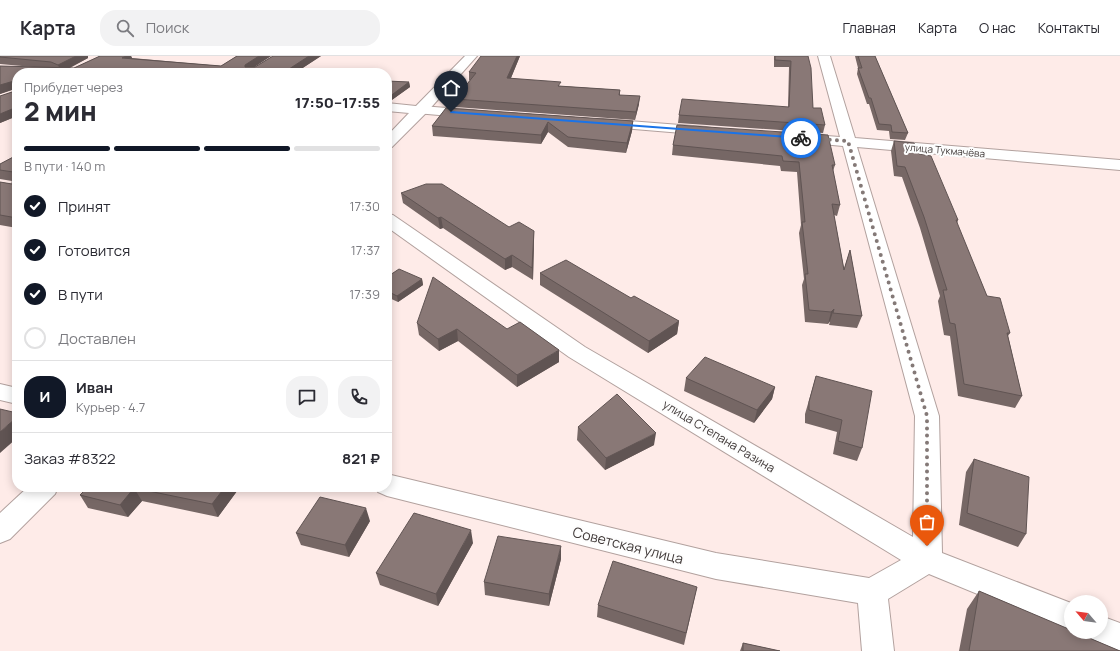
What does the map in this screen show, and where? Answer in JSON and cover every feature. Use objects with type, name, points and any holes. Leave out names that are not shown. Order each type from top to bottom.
[{"type":"street","points":[[392,139],[471,56]]},
{"type":"street","points":[[824,56],[927,416],[927,560],[872,592],[878,651]]},
{"type":"street","points":[[392,107],[489,115]]},
{"type":"street","points":[[590,122],[723,132]]},
{"type":"street","name":"улица Тукмачёва","points":[[786,137],[1120,165]]},
{"type":"street","name":"улица Степана Разина","points":[[392,222],[577,352],[927,560],[1064,615]]},
{"type":"street","points":[[0,392],[12,395]]},
{"type":"street","name":"Советская улица","points":[[392,486],[716,566],[872,592]]},
{"type":"street","points":[[0,531],[40,492]]},
{"type":"street","points":[[1108,634],[1120,638]]},
{"type":"building","points":[[0,56],[76,56],[58,65],[51,62]]},
{"type":"building","points":[[100,56],[126,56],[122,58],[221,66],[237,56],[259,56],[245,65],[245,67],[255,67],[273,56],[309,56],[291,68],[74,68]]},
{"type":"building","points":[[481,56],[517,56],[507,78],[561,82],[558,86],[620,90],[619,95],[640,96],[636,112],[455,99],[476,73],[469,72]]},
{"type":"building","points":[[775,56],[808,56],[811,68],[813,108],[821,108],[825,125],[679,115],[682,99],[789,107],[791,61],[775,60]]},
{"type":"building","points":[[858,56],[875,56],[908,133],[892,132],[891,125],[879,124],[871,98],[869,98],[858,68],[862,68]]},
{"type":"building","points":[[0,66],[74,68],[12,68],[12,82],[0,85]]},
{"type":"building","points":[[392,81],[409,82],[392,95]]},
{"type":"building","points":[[12,92],[12,109],[0,114],[0,96]]},
{"type":"building","points":[[446,108],[633,121],[627,143],[568,137],[548,122],[541,135],[432,126]]},
{"type":"building","points":[[677,125],[828,135],[835,165],[832,165],[840,205],[832,204],[844,270],[850,250],[862,316],[833,313],[834,309],[831,312],[809,310],[805,274],[808,274],[802,222],[805,222],[799,162],[783,161],[782,156],[673,145]]},
{"type":"building","points":[[894,141],[914,143],[919,154],[931,156],[958,220],[956,220],[987,296],[1000,298],[1010,333],[1007,333],[1022,396],[964,384],[955,324],[950,323],[943,290],[947,290],[924,217],[905,167],[897,166]]},
{"type":"building","points":[[12,158],[12,172],[0,170],[0,164]]},
{"type":"building","points":[[0,182],[12,184],[12,217],[0,215]]},
{"type":"building","points":[[426,184],[442,184],[509,227],[519,222],[534,231],[532,268],[512,255],[505,259],[441,217],[438,218],[401,193]]},
{"type":"building","points":[[566,260],[631,298],[634,296],[679,321],[649,341],[540,273]]},
{"type":"building","points":[[399,269],[422,279],[397,296],[392,294],[392,274]]},
{"type":"building","points":[[433,277],[507,329],[520,322],[559,350],[517,375],[457,329],[438,339],[417,323]]},
{"type":"building","points":[[705,357],[775,387],[757,410],[686,378]]},
{"type":"building","points":[[816,376],[872,391],[862,448],[838,441],[842,420],[809,410],[809,402]]},
{"type":"building","points":[[617,394],[656,433],[606,458],[578,427]]},
{"type":"building","points":[[0,409],[12,412],[12,421],[0,432]]},
{"type":"building","points":[[974,459],[1029,477],[1026,534],[967,513]]},
{"type":"building","points":[[83,492],[131,492],[120,505],[80,495]]},
{"type":"building","points":[[154,492],[221,492],[212,504]]},
{"type":"building","points":[[320,497],[366,508],[345,545],[296,533]]},
{"type":"building","points":[[414,513],[471,530],[436,594],[376,573]]},
{"type":"building","points":[[498,536],[561,546],[549,594],[484,582]]},
{"type":"building","points":[[613,561],[697,587],[686,633],[598,605]]},
{"type":"building","points":[[979,591],[1064,627],[1064,639],[1092,639],[1120,651],[969,651]]},
{"type":"building","points":[[743,643],[780,651],[743,651]]},
{"type":"way so far","points":[[801,138],[848,141],[927,416],[927,546]]},
{"type":"route","points":[[451,112],[801,138]]}]
